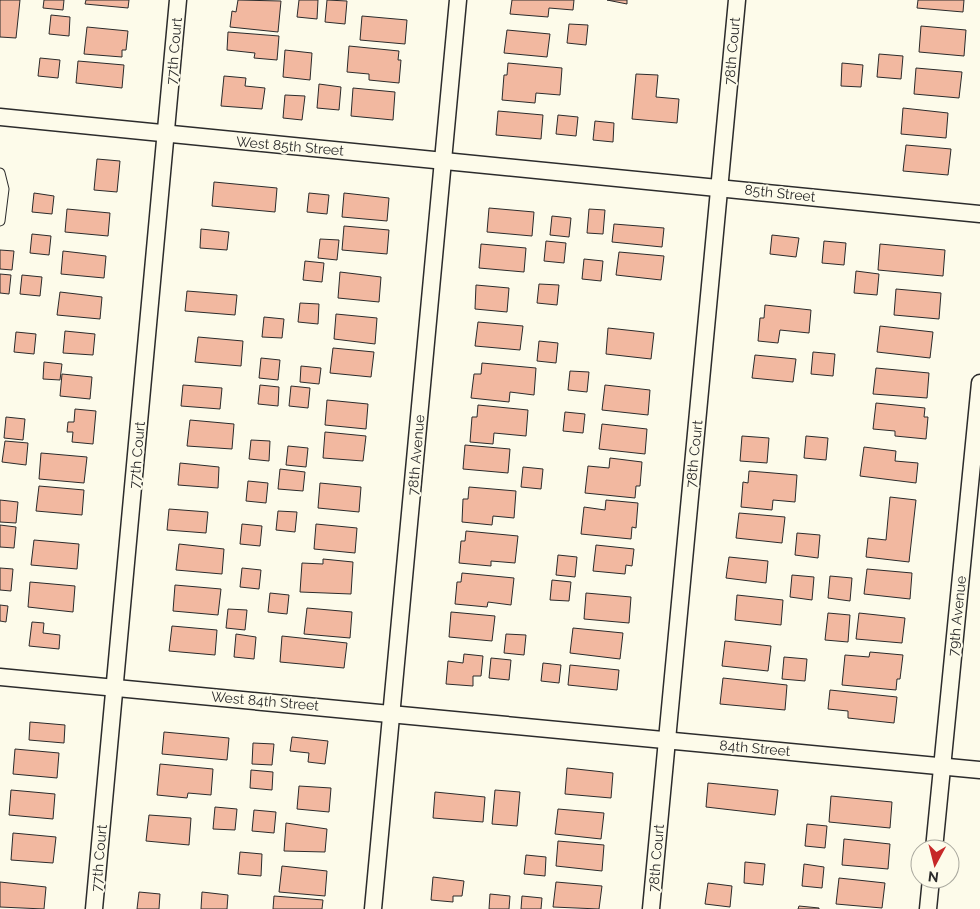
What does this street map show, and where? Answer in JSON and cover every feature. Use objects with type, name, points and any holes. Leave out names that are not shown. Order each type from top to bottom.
[{"type":"street","name":"77th Court","points":[[94,909],[178,0]]},
{"type":"street","name":"78th Avenue","points":[[373,909],[458,0]]},
{"type":"street","name":"78th Court","points":[[651,909],[737,0]]},
{"type":"street","name":"West 85th Street","points":[[0,117],[580,174]]},
{"type":"street","name":"85th Street","points":[[580,174],[980,214]]},
{"type":"street","name":"79th Avenue","points":[[935,839],[980,383]]},
{"type":"street","name":"West 84th Street","points":[[0,676],[530,727]]},
{"type":"street","name":"84th Street","points":[[530,727],[980,770]]},
{"type":"street","points":[[928,909],[930,889]]},
{"type":"lane","points":[[0,172],[4,189],[0,221]]},
{"type":"building","points":[[0,0],[20,0],[16,38],[0,37]]},
{"type":"building","points":[[44,0],[64,0],[63,10],[43,8]]},
{"type":"building","points":[[86,0],[129,0],[128,8],[85,4]]},
{"type":"building","points":[[238,0],[281,1],[278,32],[230,27],[232,11],[236,12]]},
{"type":"building","points":[[299,0],[318,0],[317,19],[297,17]]},
{"type":"building","points":[[327,0],[347,1],[345,24],[325,22]]},
{"type":"building","points":[[512,0],[574,0],[573,10],[549,8],[548,17],[510,14]]},
{"type":"building","points":[[607,0],[627,0],[627,4]]},
{"type":"building","points":[[918,0],[964,0],[963,12],[917,8]]},
{"type":"building","points":[[51,15],[70,17],[69,36],[49,34]]},
{"type":"building","points":[[362,16],[407,20],[405,44],[360,40]]},
{"type":"building","points":[[569,24],[588,25],[586,45],[567,43]]},
{"type":"building","points":[[921,26],[966,30],[964,56],[919,52]]},
{"type":"building","points":[[87,27],[128,31],[126,50],[122,50],[122,57],[84,54]]},
{"type":"building","points":[[507,30],[550,34],[547,57],[504,53]]},
{"type":"building","points":[[228,32],[279,36],[277,60],[254,58],[255,53],[227,50]]},
{"type":"building","points":[[349,46],[399,51],[398,60],[401,60],[399,83],[369,80],[369,74],[347,72]]},
{"type":"building","points":[[285,50],[312,53],[310,80],[283,77]]},
{"type":"building","points":[[879,54],[903,56],[901,79],[877,77]]},
{"type":"building","points":[[40,58],[60,60],[58,78],[38,76]]},
{"type":"building","points":[[78,61],[124,65],[122,88],[76,83]]},
{"type":"building","points":[[508,63],[562,68],[560,95],[536,93],[535,103],[502,100],[504,75],[507,75]]},
{"type":"building","points":[[842,63],[863,65],[861,87],[841,86]]},
{"type":"building","points":[[916,68],[962,72],[959,98],[914,94]]},
{"type":"building","points":[[636,74],[658,75],[656,97],[679,99],[677,123],[632,119]]},
{"type":"building","points":[[224,76],[246,78],[245,86],[265,88],[262,109],[221,106]]},
{"type":"building","points":[[319,84],[341,87],[339,110],[317,108]]},
{"type":"building","points":[[353,88],[395,92],[393,120],[351,116]]},
{"type":"building","points":[[285,95],[305,96],[302,120],[283,118]]},
{"type":"building","points":[[903,108],[948,113],[946,138],[901,134]]},
{"type":"building","points":[[498,111],[543,115],[541,139],[496,135]]},
{"type":"building","points":[[558,115],[578,117],[576,136],[556,134]]},
{"type":"building","points":[[595,121],[614,123],[613,142],[593,140]]},
{"type":"building","points":[[906,145],[951,149],[948,175],[903,171]]},
{"type":"building","points":[[97,159],[120,161],[117,192],[94,190]]},
{"type":"building","points":[[214,182],[277,188],[275,212],[212,206]]},
{"type":"building","points":[[34,193],[54,196],[52,214],[32,212]]},
{"type":"building","points":[[309,193],[329,195],[327,214],[307,212]]},
{"type":"building","points":[[344,193],[389,198],[387,221],[342,217]]},
{"type":"building","points":[[489,208],[534,212],[532,236],[487,232]]},
{"type":"building","points":[[67,209],[110,213],[108,236],[65,232]]},
{"type":"building","points":[[589,209],[605,210],[603,234],[587,233]]},
{"type":"building","points":[[552,216],[571,218],[569,237],[550,235]]},
{"type":"building","points":[[614,224],[664,228],[662,247],[612,242]]},
{"type":"building","points":[[344,226],[389,230],[387,254],[342,250]]},
{"type":"building","points":[[201,229],[229,232],[227,250],[200,248]]},
{"type":"building","points":[[32,234],[51,236],[49,255],[30,253]]},
{"type":"building","points":[[772,235],[799,238],[796,257],[770,254]]},
{"type":"building","points":[[320,239],[339,240],[337,260],[318,258]]},
{"type":"building","points":[[546,241],[566,243],[564,263],[544,261]]},
{"type":"building","points":[[824,241],[846,243],[844,265],[822,263]]},
{"type":"building","points":[[481,244],[526,248],[524,272],[479,268]]},
{"type":"building","points":[[880,244],[945,250],[943,276],[878,270]]},
{"type":"building","points":[[0,250],[14,251],[12,270],[0,269]]},
{"type":"building","points":[[63,251],[106,256],[104,278],[61,274]]},
{"type":"building","points":[[619,252],[664,256],[661,280],[616,275]]},
{"type":"building","points":[[584,259],[603,261],[601,281],[582,279]]},
{"type":"building","points":[[305,261],[324,263],[322,282],[303,280]]},
{"type":"building","points":[[856,271],[879,274],[877,295],[854,293]]},
{"type":"building","points":[[340,272],[381,277],[379,302],[338,298]]},
{"type":"building","points":[[0,274],[11,275],[9,294],[0,293]]},
{"type":"building","points":[[22,275],[42,277],[40,296],[20,294]]},
{"type":"building","points":[[539,284],[559,285],[557,305],[537,303]]},
{"type":"building","points":[[476,285],[509,288],[507,312],[475,309]]},
{"type":"building","points":[[896,289],[941,293],[939,319],[894,315]]},
{"type":"building","points":[[187,291],[237,295],[235,315],[185,311]]},
{"type":"building","points":[[60,292],[102,297],[100,319],[57,315]]},
{"type":"building","points":[[300,303],[319,304],[318,324],[298,322]]},
{"type":"building","points":[[765,305],[811,310],[809,333],[780,330],[778,343],[758,341],[760,318],[764,318]]},
{"type":"building","points":[[336,314],[377,318],[375,344],[334,339]]},
{"type":"building","points":[[264,317],[284,319],[282,338],[262,337]]},
{"type":"building","points":[[478,322],[523,326],[520,350],[475,346]]},
{"type":"building","points":[[880,326],[933,332],[930,358],[877,352]]},
{"type":"building","points":[[608,328],[654,333],[651,359],[606,354]]},
{"type":"building","points":[[65,331],[95,334],[93,355],[63,353]]},
{"type":"building","points":[[16,332],[36,334],[34,354],[14,352]]},
{"type":"building","points":[[198,337],[243,341],[241,366],[195,362]]},
{"type":"building","points":[[539,341],[558,343],[556,363],[537,361]]},
{"type":"building","points":[[333,348],[374,352],[371,377],[330,373]]},
{"type":"building","points":[[813,352],[835,354],[833,376],[811,374]]},
{"type":"building","points":[[755,355],[796,359],[793,382],[752,378]]},
{"type":"building","points":[[261,358],[280,360],[278,380],[259,378]]},
{"type":"building","points":[[44,362],[62,364],[60,380],[43,379]]},
{"type":"building","points":[[482,363],[536,368],[534,395],[510,392],[509,402],[471,398],[474,374],[481,374]]},
{"type":"building","points":[[301,366],[321,368],[319,384],[300,382]]},
{"type":"building","points":[[876,368],[929,373],[927,398],[873,394]]},
{"type":"building","points":[[570,371],[589,372],[587,392],[568,390]]},
{"type":"building","points":[[62,374],[92,377],[90,399],[60,396]]},
{"type":"building","points":[[183,385],[222,388],[220,409],[181,406]]},
{"type":"building","points":[[260,385],[279,387],[278,406],[258,404]]},
{"type":"building","points":[[605,385],[650,390],[648,415],[602,410]]},
{"type":"building","points":[[291,386],[310,388],[308,408],[289,406]]},
{"type":"building","points":[[327,400],[368,404],[366,429],[325,425]]},
{"type":"building","points":[[876,403],[925,408],[924,417],[928,417],[926,439],[895,436],[895,431],[873,429]]},
{"type":"building","points":[[478,405],[528,410],[526,436],[494,433],[493,444],[470,442],[472,417],[477,417]]},
{"type":"building","points":[[75,409],[96,411],[93,444],[72,442],[73,432],[67,432],[68,422],[74,422]]},
{"type":"building","points":[[565,412],[585,414],[583,433],[563,431]]},
{"type":"building","points":[[6,417],[25,419],[23,440],[4,438]]},
{"type":"building","points":[[190,420],[234,424],[232,449],[187,446]]},
{"type":"building","points":[[602,424],[647,429],[645,454],[599,449]]},
{"type":"building","points":[[325,432],[366,436],[363,461],[323,458]]},
{"type":"building","points":[[742,436],[769,438],[767,463],[740,461]]},
{"type":"building","points":[[806,436],[828,438],[826,460],[804,458]]},
{"type":"building","points":[[251,440],[270,441],[269,461],[249,459]]},
{"type":"building","points":[[5,441],[28,443],[26,465],[2,462]]},
{"type":"building","points":[[465,445],[510,449],[508,473],[463,469]]},
{"type":"building","points":[[288,446],[308,448],[306,467],[286,465]]},
{"type":"building","points":[[864,447],[896,451],[895,461],[918,463],[916,483],[860,476]]},
{"type":"building","points":[[41,453],[87,457],[84,483],[39,479]]},
{"type":"building","points":[[610,458],[642,462],[640,486],[636,486],[635,498],[585,493],[588,466],[609,468]]},
{"type":"building","points":[[180,463],[219,467],[218,488],[178,485]]},
{"type":"building","points":[[523,467],[543,469],[541,489],[521,487]]},
{"type":"building","points":[[280,469],[305,472],[303,491],[278,489]]},
{"type":"building","points":[[749,471],[797,475],[795,502],[773,500],[772,510],[741,507],[743,482],[748,483]]},
{"type":"building","points":[[248,481],[268,483],[266,503],[246,501]]},
{"type":"building","points":[[320,483],[361,487],[359,512],[318,508]]},
{"type":"building","points":[[39,486],[84,490],[82,515],[36,511]]},
{"type":"building","points":[[469,487],[516,491],[514,518],[493,516],[492,525],[462,522],[463,499],[468,499]]},
{"type":"building","points":[[890,497],[916,500],[909,562],[866,557],[868,538],[886,540]]},
{"type":"building","points":[[0,500],[18,502],[16,523],[0,522]]},
{"type":"building","points":[[606,500],[638,503],[636,528],[632,527],[631,539],[581,534],[584,507],[605,510]]},
{"type":"building","points":[[169,509],[208,512],[206,533],[167,530]]},
{"type":"building","points":[[278,511],[297,512],[295,532],[276,530]]},
{"type":"building","points":[[739,513],[785,517],[782,543],[736,538]]},
{"type":"building","points":[[242,524],[262,526],[260,546],[240,544]]},
{"type":"building","points":[[316,524],[357,528],[355,553],[314,549]]},
{"type":"building","points":[[0,525],[16,527],[14,548],[0,547]]},
{"type":"building","points":[[466,531],[518,536],[515,563],[491,561],[491,566],[459,563],[461,541],[465,541]]},
{"type":"building","points":[[797,533],[820,535],[818,558],[795,555]]},
{"type":"building","points":[[34,540],[79,544],[77,569],[31,565]]},
{"type":"building","points":[[179,544],[224,549],[222,574],[176,570]]},
{"type":"building","points":[[596,545],[634,549],[632,566],[626,565],[625,574],[593,571]]},
{"type":"building","points":[[558,555],[577,557],[575,577],[556,575]]},
{"type":"building","points":[[729,557],[768,561],[766,583],[726,578]]},
{"type":"building","points":[[323,559],[353,562],[351,594],[300,592],[302,563],[323,564]]},
{"type":"building","points":[[0,568],[13,569],[11,591],[0,590]]},
{"type":"building","points":[[242,568],[261,570],[259,589],[240,587]]},
{"type":"building","points":[[867,569],[912,573],[910,599],[864,594]]},
{"type":"building","points":[[462,573],[514,578],[511,605],[488,602],[487,607],[455,604],[457,582],[461,582]]},
{"type":"building","points":[[792,575],[814,577],[812,600],[790,597]]},
{"type":"building","points":[[830,576],[852,578],[850,601],[828,598]]},
{"type":"building","points":[[552,580],[571,582],[569,601],[550,600]]},
{"type":"building","points":[[30,582],[75,586],[73,612],[28,607]]},
{"type":"building","points":[[175,585],[221,589],[218,615],[173,611]]},
{"type":"building","points":[[270,593],[289,595],[287,614],[268,612]]},
{"type":"building","points":[[586,593],[631,597],[629,623],[584,619]]},
{"type":"building","points":[[737,595],[783,600],[781,625],[735,620]]},
{"type":"building","points":[[0,605],[8,606],[6,622],[0,621]]},
{"type":"building","points":[[307,608],[352,612],[350,638],[304,634]]},
{"type":"building","points":[[228,609],[247,610],[245,630],[226,628]]},
{"type":"building","points":[[451,612],[495,616],[492,641],[449,637]]},
{"type":"building","points":[[828,613],[850,615],[848,642],[825,640]]},
{"type":"building","points":[[859,613],[905,618],[902,643],[856,639]]},
{"type":"building","points":[[32,622],[44,623],[43,633],[60,635],[59,649],[29,646]]},
{"type":"building","points":[[172,626],[217,630],[215,655],[169,651]]},
{"type":"building","points":[[573,628],[623,633],[620,659],[570,653]]},
{"type":"building","points":[[236,634],[256,637],[254,659],[234,657]]},
{"type":"building","points":[[506,634],[526,635],[524,655],[504,653]]},
{"type":"building","points":[[282,636],[347,643],[344,668],[280,662]]},
{"type":"building","points":[[725,641],[771,646],[768,671],[722,666]]},
{"type":"building","points":[[870,652],[903,655],[900,679],[897,679],[896,690],[842,685],[845,655],[869,657]]},
{"type":"building","points":[[464,654],[483,656],[481,676],[473,676],[473,686],[446,684],[448,661],[463,663]]},
{"type":"building","points":[[784,657],[807,659],[805,681],[782,679]]},
{"type":"building","points":[[491,658],[511,660],[509,680],[489,678]]},
{"type":"building","points":[[543,663],[561,665],[559,683],[541,681]]},
{"type":"building","points":[[570,665],[619,670],[617,690],[568,685]]},
{"type":"building","points":[[723,678],[787,685],[785,710],[720,704]]},
{"type":"building","points":[[830,690],[897,697],[894,723],[848,718],[848,711],[828,709]]},
{"type":"building","points":[[30,722],[65,725],[64,743],[29,740]]},
{"type":"building","points":[[164,732],[229,738],[227,760],[162,754]]},
{"type":"building","points":[[292,737],[328,741],[325,764],[308,762],[309,753],[290,751]]},
{"type":"building","points":[[253,743],[274,744],[272,765],[252,764]]},
{"type":"building","points":[[15,749],[59,753],[57,778],[13,774]]},
{"type":"building","points":[[160,764],[213,769],[211,795],[188,793],[187,798],[157,795]]},
{"type":"building","points":[[567,768],[613,773],[611,798],[565,794]]},
{"type":"building","points":[[251,770],[273,772],[272,790],[250,788]]},
{"type":"building","points":[[708,783],[778,790],[775,815],[706,807]]},
{"type":"building","points":[[299,786],[331,788],[329,812],[297,809]]},
{"type":"building","points":[[11,790],[55,794],[53,819],[9,815]]},
{"type":"building","points":[[495,790],[520,792],[517,826],[492,824]]},
{"type":"building","points":[[435,792],[485,797],[483,822],[433,818]]},
{"type":"building","points":[[831,796],[892,802],[890,828],[829,822]]},
{"type":"building","points":[[215,807],[237,809],[235,830],[213,829]]},
{"type":"building","points":[[558,809],[604,813],[601,839],[555,834]]},
{"type":"building","points":[[254,810],[276,812],[274,833],[252,831]]},
{"type":"building","points":[[149,815],[191,818],[189,845],[146,841]]},
{"type":"building","points":[[286,823],[327,829],[325,852],[284,851]]},
{"type":"building","points":[[807,824],[827,826],[825,848],[805,846]]},
{"type":"building","points":[[13,833],[56,837],[53,863],[11,860]]},
{"type":"building","points":[[844,839],[890,844],[888,869],[842,865]]},
{"type":"building","points":[[558,841],[604,845],[602,871],[556,866]]},
{"type":"building","points":[[240,852],[262,854],[261,876],[238,874]]},
{"type":"building","points":[[526,855],[546,857],[545,876],[524,874]]},
{"type":"building","points":[[745,862],[765,864],[763,885],[744,883]]},
{"type":"building","points":[[804,864],[824,867],[822,888],[802,886]]},
{"type":"building","points":[[282,866],[327,871],[325,896],[279,892]]},
{"type":"building","points":[[433,877],[464,881],[462,896],[453,896],[453,902],[431,900]]},
{"type":"building","points":[[839,878],[885,883],[882,908],[836,904]]},
{"type":"building","points":[[0,882],[46,887],[44,909],[0,907]]},
{"type":"building","points":[[556,882],[602,886],[599,909],[553,907]]},
{"type":"building","points":[[708,883],[732,886],[730,907],[705,904]]},
{"type":"building","points":[[139,892],[160,894],[159,909],[137,909]]},
{"type":"building","points":[[202,892],[228,895],[227,909],[201,909]]},
{"type":"building","points":[[490,894],[510,896],[509,909],[489,909]]},
{"type":"building","points":[[274,896],[323,900],[322,909],[273,909]]},
{"type":"building","points":[[522,896],[542,898],[541,909],[521,909]]},
{"type":"building","points":[[799,906],[819,908],[819,909],[798,909]]}]
